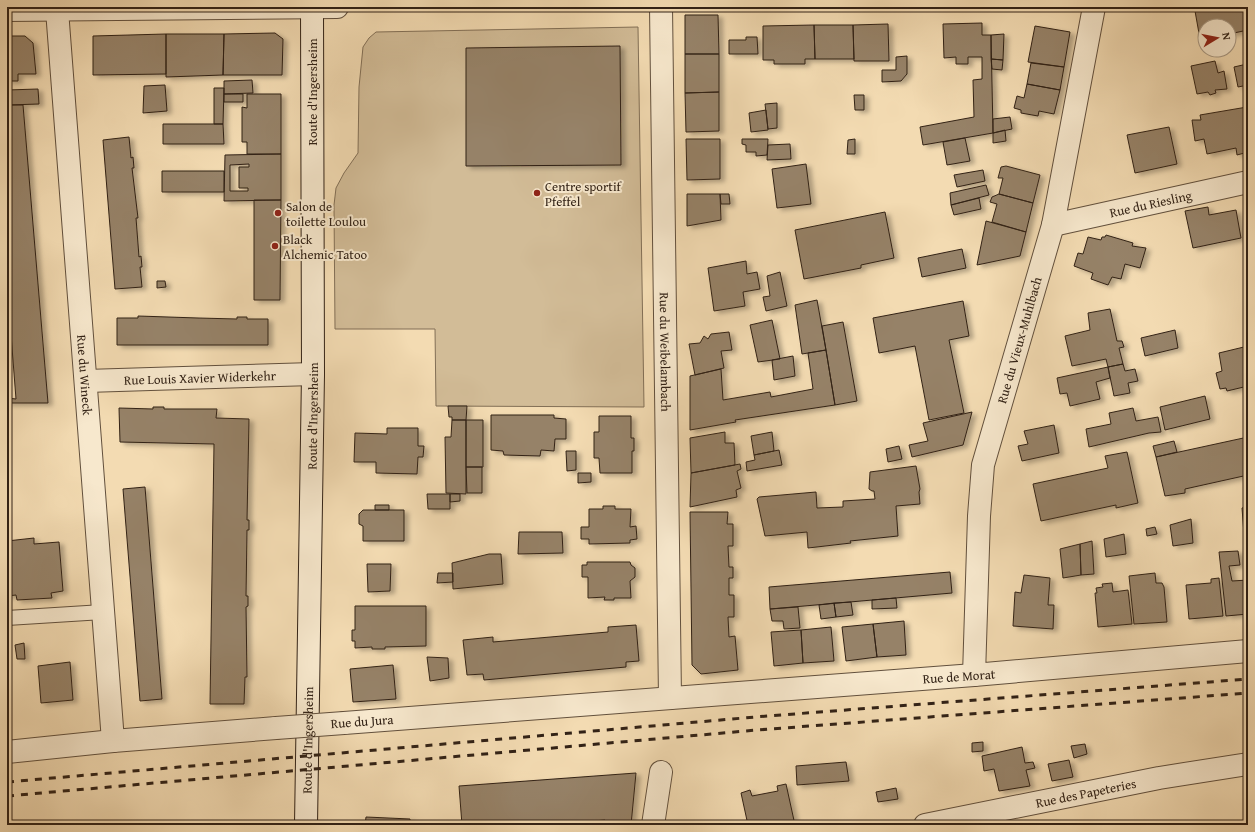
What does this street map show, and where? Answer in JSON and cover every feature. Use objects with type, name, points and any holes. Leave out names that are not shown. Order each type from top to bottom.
[{"type":"street","name":"Route d'Ingersheim","points":[[306,825],[313,374],[312,7]]},
{"type":"street","points":[[7,10],[338,7]]},
{"type":"street","name":"Rue du Weibelambach","points":[[661,7],[670,698]]},
{"type":"street","name":"Rue du Vieux-Muhlbach","points":[[974,676],[979,516],[983,464],[1053,225],[1094,7]]},
{"type":"street","name":"Rue du Wineck","points":[[57,10],[113,741]]},
{"type":"street","name":"Rue du Riesling","points":[[1053,225],[1248,182]]},
{"type":"street","name":"Rue Louis Xavier Widerkehr","points":[[86,381],[313,374]]},
{"type":"street","name":"Rue de Morat","points":[[670,698],[974,676],[1248,651]]},
{"type":"street","name":"Rue du Jura","points":[[7,752],[113,741],[670,698]]},
{"type":"street","name":"Rue des Papeteries","points":[[925,825],[1159,778],[1248,764]]},
{"type":"street","points":[[653,825],[661,772]]},
{"type":"lane","points":[[7,618],[103,612]]},
{"type":"shaded area","name":"Centre sportif Pfeffel","points":[[638,27],[644,407],[436,406],[435,329],[335,329],[334,205],[336,188],[344,173],[358,153],[359,87],[363,47],[369,38],[376,32]]},
{"type":"building","points":[[1221,7],[1248,7],[1248,30],[1237,32],[1237,18],[1197,18],[1197,22],[1195,11]]},
{"type":"building","points":[[685,15],[718,15],[719,54],[685,54]]},
{"type":"building","points":[[982,23],[982,35],[991,35],[993,133],[923,145],[920,127],[974,117],[973,80],[982,79],[982,57],[968,57],[968,64],[956,64],[956,57],[944,58],[943,24]]},
{"type":"building","points":[[888,24],[889,61],[854,61],[853,25]]},
{"type":"building","points":[[814,25],[815,59],[805,59],[805,64],[774,64],[774,60],[763,60],[763,26]]},
{"type":"building","points":[[814,25],[853,25],[854,59],[815,59]]},
{"type":"building","points":[[1035,26],[1070,32],[1064,67],[1028,62]]},
{"type":"building","points":[[275,33],[283,39],[282,75],[223,75],[224,34]]},
{"type":"building","points":[[166,34],[224,34],[223,75],[166,77]]},
{"type":"building","points":[[166,34],[166,74],[93,75],[93,36]]},
{"type":"building","points":[[1004,34],[1003,60],[991,59],[991,35]]},
{"type":"building","points":[[7,36],[25,36],[33,43],[36,74],[18,74],[18,81],[7,81]]},
{"type":"building","points":[[746,37],[757,37],[758,54],[729,54],[729,40],[746,40]]},
{"type":"building","points":[[620,46],[621,165],[466,166],[466,48]]},
{"type":"building","points":[[685,54],[719,54],[719,92],[685,93]]},
{"type":"building","points":[[907,56],[907,74],[901,81],[882,82],[882,70],[896,70],[896,57]]},
{"type":"building","points":[[991,59],[1003,60],[1002,70],[992,69]]},
{"type":"building","points":[[1215,61],[1218,73],[1224,71],[1227,89],[1215,90],[1216,93],[1210,95],[1208,92],[1197,94],[1191,66]]},
{"type":"building","points":[[1031,63],[1064,67],[1060,90],[1027,84]]},
{"type":"building","points":[[1247,64],[1248,85],[1238,87],[1234,67]]},
{"type":"building","points":[[252,80],[253,93],[224,94],[224,81]]},
{"type":"building","points":[[1027,84],[1060,90],[1054,114],[1039,111],[1038,116],[1021,113],[1021,110],[1014,108],[1017,96],[1024,98]]},
{"type":"building","points":[[165,85],[167,111],[143,113],[144,86]]},
{"type":"building","points":[[214,88],[224,88],[223,124],[214,124]]},
{"type":"building","points":[[38,89],[39,104],[7,105],[7,90]]},
{"type":"building","points":[[719,92],[719,131],[686,132],[685,93]]},
{"type":"building","points":[[224,94],[243,94],[243,102],[224,102]]},
{"type":"building","points":[[247,94],[281,94],[281,154],[247,154],[247,142],[242,142],[242,107],[247,108]]},
{"type":"building","points":[[854,95],[864,95],[864,110],[855,110]]},
{"type":"building","points":[[777,103],[777,128],[768,129],[765,104]]},
{"type":"building","points":[[7,105],[23,105],[48,403],[7,403],[7,398],[16,399],[7,283]]},
{"type":"building","points":[[1247,107],[1248,152],[1237,155],[1236,148],[1207,154],[1204,139],[1195,141],[1192,120],[1201,120],[1200,115]]},
{"type":"building","points":[[766,110],[768,130],[751,132],[749,113]]},
{"type":"building","points":[[1010,117],[1012,129],[993,133],[993,119]]},
{"type":"building","points":[[163,124],[223,124],[224,144],[163,144]]},
{"type":"building","points":[[1169,127],[1177,164],[1135,173],[1127,135]]},
{"type":"building","points":[[1005,130],[1006,141],[993,143],[993,133]]},
{"type":"building","points":[[129,137],[131,158],[133,157],[134,168],[132,168],[138,218],[136,218],[139,257],[141,256],[142,267],[140,267],[142,287],[115,289],[103,140]]},
{"type":"building","points":[[965,138],[970,161],[947,165],[943,142]]},
{"type":"building","points":[[686,139],[720,139],[720,179],[687,180]]},
{"type":"building","points":[[742,139],[768,139],[767,155],[756,156],[756,152],[746,152],[746,145],[742,144]]},
{"type":"building","points":[[855,139],[855,154],[847,154],[848,140]]},
{"type":"building","points":[[790,144],[791,159],[767,160],[768,145]]},
{"type":"building","points":[[281,154],[281,200],[224,201],[225,155]],"holes":[[[249,164],[249,167],[239,167],[239,188],[248,188],[248,191],[230,191],[230,165]]]},
{"type":"building","points":[[806,164],[811,204],[777,208],[772,169]]},
{"type":"building","points":[[1006,166],[1040,175],[1033,203],[999,194],[1003,178],[998,178],[1001,167]]},
{"type":"building","points":[[983,170],[985,181],[957,187],[954,175]]},
{"type":"building","points":[[162,171],[224,171],[224,192],[162,192]]},
{"type":"building","points":[[986,185],[989,195],[951,205],[950,193]]},
{"type":"building","points":[[687,194],[720,194],[721,220],[687,226]]},
{"type":"building","points":[[720,194],[729,194],[730,204],[721,204]]},
{"type":"building","points":[[999,194],[1033,203],[1026,232],[992,222],[997,204],[990,202],[992,197]]},
{"type":"building","points":[[979,198],[981,209],[954,215],[951,205]]},
{"type":"building","points":[[254,200],[281,200],[280,300],[254,300]]},
{"type":"building","points":[[1208,207],[1209,215],[1236,210],[1241,238],[1193,248],[1185,211]]},
{"type":"building","points":[[885,212],[894,258],[861,265],[861,268],[804,279],[795,230]]},
{"type":"building","points":[[986,221],[1026,232],[1020,256],[977,265]]},
{"type":"building","points":[[1106,235],[1133,243],[1132,246],[1146,248],[1140,268],[1125,264],[1121,279],[1112,277],[1108,285],[1091,279],[1093,273],[1074,266],[1078,253],[1083,254],[1088,237],[1101,240],[1102,237],[1105,237]]},
{"type":"building","points":[[962,249],[966,268],[922,277],[918,258]]},
{"type":"building","points":[[746,261],[747,274],[757,272],[760,289],[743,292],[745,306],[714,311],[708,268]]},
{"type":"building","points":[[780,272],[787,306],[766,311],[763,297],[770,296],[767,276]]},
{"type":"building","points":[[157,281],[165,281],[166,287],[157,288]]},
{"type":"building","points":[[817,300],[826,350],[802,354],[795,305]]},
{"type":"building","points":[[963,301],[969,336],[949,340],[964,413],[929,420],[915,346],[879,353],[873,318]]},
{"type":"building","points":[[1110,309],[1117,341],[1122,341],[1124,347],[1119,348],[1123,364],[1108,367],[1106,359],[1072,366],[1065,336],[1090,330],[1088,313]]},
{"type":"building","points":[[138,316],[237,319],[237,317],[247,317],[247,319],[268,319],[268,345],[117,345],[117,318],[138,318]]},
{"type":"building","points":[[772,320],[780,359],[758,362],[750,325]]},
{"type":"building","points":[[843,322],[857,401],[835,405],[822,326]]},
{"type":"building","points":[[1175,330],[1178,348],[1145,356],[1141,338]]},
{"type":"building","points":[[729,332],[732,350],[721,351],[724,368],[695,375],[689,344],[700,343],[704,336],[708,339],[711,334]]},
{"type":"building","points":[[1248,346],[1248,386],[1227,391],[1226,388],[1220,389],[1216,373],[1222,371],[1219,353]]},
{"type":"building","points":[[826,350],[835,405],[735,420],[736,422],[690,430],[690,376],[721,369],[723,400],[770,392],[771,397],[813,389],[808,353]]},
{"type":"building","points":[[793,356],[795,376],[774,380],[772,360]]},
{"type":"building","points":[[1123,364],[1125,371],[1135,369],[1138,381],[1128,383],[1130,393],[1114,396],[1108,367]]},
{"type":"building","points":[[1108,367],[1110,378],[1096,382],[1100,399],[1070,406],[1067,393],[1060,394],[1057,378]]},
{"type":"building","points":[[1205,396],[1210,419],[1165,430],[1160,407]]},
{"type":"building","points":[[448,406],[467,406],[466,420],[452,420],[452,417],[449,417]]},
{"type":"building","points":[[153,407],[164,407],[164,409],[217,409],[216,418],[249,419],[247,520],[249,520],[249,530],[247,530],[246,596],[248,596],[248,606],[246,607],[247,677],[245,677],[244,704],[210,704],[214,444],[120,442],[119,408],[153,409]]},
{"type":"building","points":[[1133,408],[1136,421],[1158,417],[1161,432],[1149,433],[1089,447],[1086,429],[1111,424],[1109,413]]},
{"type":"building","points":[[972,412],[963,445],[912,457],[909,445],[928,441],[923,423]]},
{"type":"building","points":[[491,415],[554,415],[554,418],[566,419],[566,439],[555,439],[554,451],[541,450],[540,456],[504,455],[503,451],[491,450]]},
{"type":"building","points":[[599,416],[631,416],[631,438],[634,438],[634,451],[632,451],[632,473],[600,473],[599,458],[594,458],[594,432],[599,432]]},
{"type":"building","points":[[452,420],[466,420],[466,494],[446,493],[445,437],[451,437]]},
{"type":"building","points":[[466,420],[483,420],[483,467],[466,467]]},
{"type":"building","points":[[1054,425],[1059,453],[1022,461],[1018,446],[1028,444],[1024,431]]},
{"type":"building","points":[[387,428],[418,428],[418,446],[424,446],[423,457],[418,457],[417,474],[376,473],[376,462],[354,462],[355,433],[387,434]]},
{"type":"building","points":[[725,432],[725,443],[734,443],[735,465],[691,473],[690,438]]},
{"type":"building","points":[[772,432],[774,451],[754,455],[751,436]]},
{"type":"building","points":[[1248,437],[1248,475],[1185,489],[1185,493],[1165,496],[1156,457]]},
{"type":"building","points":[[1174,441],[1177,452],[1156,457],[1153,446]]},
{"type":"building","points":[[899,446],[902,459],[888,462],[886,449]]},
{"type":"building","points":[[779,450],[782,465],[747,471],[746,462],[755,460],[754,455]]},
{"type":"building","points":[[566,451],[576,451],[576,470],[567,471]]},
{"type":"building","points":[[1127,452],[1138,503],[1116,508],[1116,505],[1041,521],[1033,484],[1108,468],[1105,456]]},
{"type":"building","points":[[740,464],[741,469],[737,471],[741,488],[736,490],[737,497],[690,507],[691,473]]},
{"type":"building","points":[[916,466],[920,489],[920,504],[896,506],[898,536],[850,541],[851,543],[808,548],[807,532],[765,536],[757,499],[759,497],[816,492],[817,508],[843,507],[843,501],[875,499],[874,491],[869,489],[870,472]]},
{"type":"building","points":[[466,467],[482,467],[482,493],[467,493]]},
{"type":"building","points":[[578,473],[591,473],[591,482],[578,483]]},
{"type":"building","points":[[145,487],[162,699],[140,701],[123,489]]},
{"type":"building","points":[[427,494],[450,494],[450,509],[428,509]]},
{"type":"building","points":[[450,494],[460,494],[460,501],[450,502]]},
{"type":"building","points":[[375,505],[389,505],[389,510],[375,510]]},
{"type":"building","points":[[603,506],[615,506],[615,509],[631,509],[630,527],[636,526],[637,539],[630,540],[630,543],[589,544],[589,539],[581,539],[581,527],[589,527],[589,509],[603,509]]},
{"type":"building","points":[[1248,506],[1248,533],[1244,534],[1242,508]]},
{"type":"building","points":[[363,510],[404,510],[404,541],[363,541],[363,526],[359,524],[359,514]]},
{"type":"building","points":[[690,512],[728,512],[727,524],[733,524],[733,546],[728,546],[729,567],[733,567],[733,578],[729,578],[729,595],[734,595],[734,617],[728,617],[729,637],[735,636],[738,670],[701,674],[692,665]]},
{"type":"building","points":[[1191,519],[1193,543],[1173,546],[1170,525]]},
{"type":"building","points":[[1155,527],[1157,534],[1147,536],[1146,529]]},
{"type":"building","points":[[519,532],[562,532],[563,553],[518,554]]},
{"type":"building","points":[[1124,534],[1126,554],[1106,557],[1104,539]]},
{"type":"building","points":[[34,538],[34,544],[59,542],[63,591],[51,593],[52,598],[17,600],[16,595],[7,596],[7,541]]},
{"type":"building","points":[[1092,541],[1094,574],[1081,575],[1080,544]]},
{"type":"building","points":[[1080,544],[1081,575],[1063,578],[1060,549]]},
{"type":"building","points":[[1238,551],[1240,565],[1229,566],[1232,581],[1248,580],[1248,614],[1226,616],[1219,552]]},
{"type":"building","points":[[489,554],[501,554],[503,584],[453,589],[452,563]]},
{"type":"building","points":[[587,562],[630,562],[635,568],[635,577],[630,581],[631,598],[614,598],[614,600],[604,600],[605,597],[588,598],[588,577],[582,577],[582,565],[587,565]]},
{"type":"building","points":[[367,564],[391,564],[390,591],[368,592]]},
{"type":"building","points":[[950,572],[952,593],[770,609],[769,587]]},
{"type":"building","points":[[438,573],[453,573],[453,582],[437,583]]},
{"type":"building","points":[[1155,573],[1156,583],[1162,583],[1164,587],[1167,622],[1134,624],[1129,576]]},
{"type":"building","points":[[1024,575],[1050,578],[1048,605],[1054,605],[1053,629],[1013,626],[1015,592],[1021,593]]},
{"type":"building","points":[[1219,578],[1223,616],[1189,619],[1186,585],[1211,583],[1211,579]]},
{"type":"building","points":[[1112,583],[1113,592],[1128,590],[1132,624],[1098,627],[1095,593],[1097,593],[1096,588],[1103,587],[1102,584]]},
{"type":"building","points":[[896,598],[897,608],[872,609],[872,600]]},
{"type":"building","points":[[851,602],[853,615],[836,617],[834,603]]},
{"type":"building","points":[[834,603],[836,617],[821,619],[819,605]]},
{"type":"building","points":[[355,606],[426,606],[426,646],[385,647],[385,649],[372,649],[372,647],[355,648],[355,641],[352,641],[352,630],[355,630]]},
{"type":"building","points":[[798,607],[800,628],[784,629],[783,621],[772,621],[770,609]]},
{"type":"building","points":[[904,621],[906,655],[877,657],[873,624]]},
{"type":"building","points":[[873,624],[877,657],[846,661],[842,627]]},
{"type":"building","points":[[636,625],[639,661],[626,662],[626,667],[484,680],[483,674],[467,675],[463,640],[493,637],[493,642],[608,632],[608,627]]},
{"type":"building","points":[[831,627],[834,661],[803,663],[801,630]]},
{"type":"building","points":[[801,630],[803,663],[774,666],[771,632]]},
{"type":"building","points":[[24,643],[25,659],[17,659],[15,645]]},
{"type":"building","points":[[427,657],[448,658],[449,678],[430,681]]},
{"type":"building","points":[[70,662],[73,700],[41,703],[38,666]]},
{"type":"building","points":[[393,665],[396,699],[353,702],[350,669]]},
{"type":"building","points":[[983,742],[983,751],[972,752],[972,743]]},
{"type":"building","points":[[1085,744],[1087,754],[1074,758],[1071,746]]},
{"type":"building","points":[[1022,747],[1025,763],[1033,762],[1035,768],[1026,770],[1030,786],[999,791],[994,769],[984,771],[982,756]]},
{"type":"building","points":[[1069,760],[1073,777],[1052,781],[1048,764]]},
{"type":"building","points":[[846,762],[849,781],[797,785],[796,766]]},
{"type":"building","points":[[636,773],[631,825],[604,825],[605,820],[545,825],[462,825],[459,786]]},
{"type":"building","points":[[786,784],[795,825],[748,825],[741,793],[750,790],[752,796],[778,791],[777,786]]},
{"type":"building","points":[[896,788],[898,799],[878,802],[876,792]]},
{"type":"building","points":[[366,817],[410,819],[410,825],[365,825]]},
{"type":"railway","points":[[7,782],[755,717],[1248,679]]},
{"type":"railway","points":[[7,796],[757,730],[1248,693]]},
{"type":"place","name":"Centre sportif Pfeffel","points":[[537,193]]},
{"type":"place","name":"Salon de toilette Loulou","points":[[278,213]]},
{"type":"place","name":"Black Alchemic Tatoo","points":[[275,246]]}]
